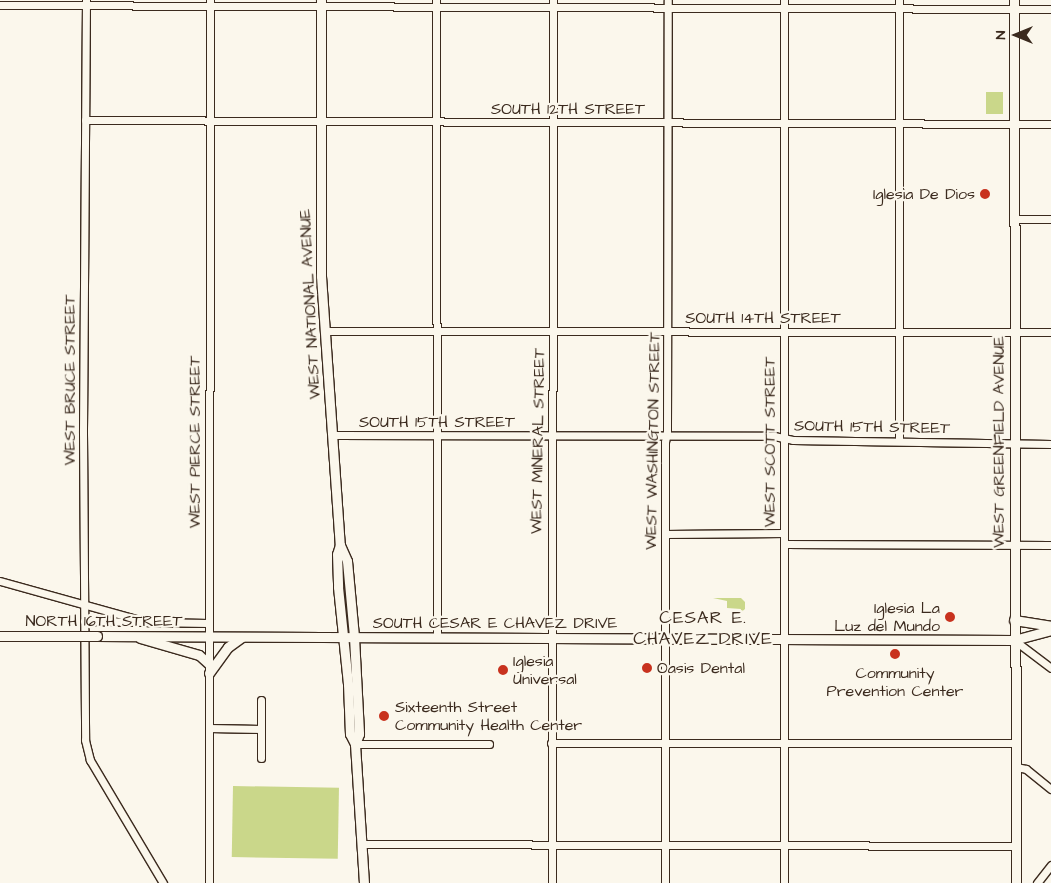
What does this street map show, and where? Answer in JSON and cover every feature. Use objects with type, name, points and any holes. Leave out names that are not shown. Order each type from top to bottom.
[{"type":"main road","name":"WEST NATIONAL AVENUE","points":[[321,3],[320,276],[340,545],[337,554],[338,587],[343,636],[359,734],[355,744],[364,883]]},
{"type":"main road","name":"WEST GREENFIELD AVENUE","points":[[1014,4],[1016,883]]},
{"type":"main road","name":"WEST NATIONAL AVENUE","points":[[340,545],[345,552],[350,587],[354,637],[352,684]]},
{"type":"main road","points":[[338,587],[350,587]]},
{"type":"main road","points":[[1014,620],[1051,626]]},
{"type":"main road","name":"SOUTH CESAR E CHAVEZ DRIVE","points":[[208,636],[1014,640],[1051,630]]},
{"type":"main road","name":"NORTH 16TH STREET","points":[[0,636],[208,636]]},
{"type":"main road","points":[[133,636],[203,657],[209,664]]},
{"type":"main road","points":[[209,673],[234,640],[244,636]]},
{"type":"street","points":[[899,0],[899,441]]},
{"type":"street","points":[[0,5],[86,2],[784,4],[899,8],[1014,4],[1051,9]]},
{"type":"street","name":"WEST BRUCE STREET","points":[[86,2],[83,604],[85,740],[90,760],[163,883]]},
{"type":"street","name":"WEST PIERCE STREET","points":[[209,883],[210,3]]},
{"type":"street","points":[[436,3],[438,638]]},
{"type":"street","name":"WEST MINERAL STREET","points":[[552,4],[552,883]]},
{"type":"street","name":"WEST WASHINGTON STREET","points":[[665,883],[668,4]]},
{"type":"street","name":"WEST SCOTT STREET","points":[[784,4],[784,883]]},
{"type":"street","name":"SOUTH 12TH STREET","points":[[84,120],[1051,124]]},
{"type":"street","points":[[1014,219],[1051,219]]},
{"type":"street","name":"SOUTH 14TH STREET","points":[[325,331],[1051,332]]},
{"type":"street","name":"SOUTH 15TH STREET","points":[[333,435],[774,436],[784,438],[1051,444]]},
{"type":"street","points":[[665,534],[784,533]]},
{"type":"street","points":[[784,544],[1051,545]]},
{"type":"street","points":[[0,580],[147,622]]},
{"type":"street","points":[[84,621],[208,623]]},
{"type":"street","points":[[1014,640],[1051,668]]},
{"type":"street","points":[[261,700],[261,758]]},
{"type":"street","points":[[209,728],[261,729]]},
{"type":"street","points":[[551,743],[1016,743]]},
{"type":"street","points":[[355,744],[489,744]]},
{"type":"street","points":[[1016,768],[1026,769],[1051,789]]},
{"type":"street","points":[[361,844],[1016,846]]},
{"type":"street","points":[[1037,883],[1051,864]]},
{"type":"green space","points":[[986,92],[1003,92],[1003,114],[986,114]]},
{"type":"green space","points":[[713,598],[741,598],[745,602],[745,609],[740,613],[741,609],[727,608],[727,601]]},
{"type":"green space","points":[[233,786],[339,788],[338,859],[232,857]]},
{"type":"place","name":"Iglesia De Dios","points":[[985,194]]},
{"type":"place","name":"Iglesia La Luz del Mundo","points":[[950,617]]},
{"type":"place","name":"Community Prevention Center","points":[[895,654]]},
{"type":"place","name":"Oasis Dental","points":[[647,668]]},
{"type":"place","name":"Iglesia Universal","points":[[503,670]]},
{"type":"place","name":"Sixteenth Street Community Health Center","points":[[384,716]]},
{"type":"district","name":"CESAR E. CHAVEZ DRIVE","points":[[703,629]]}]
